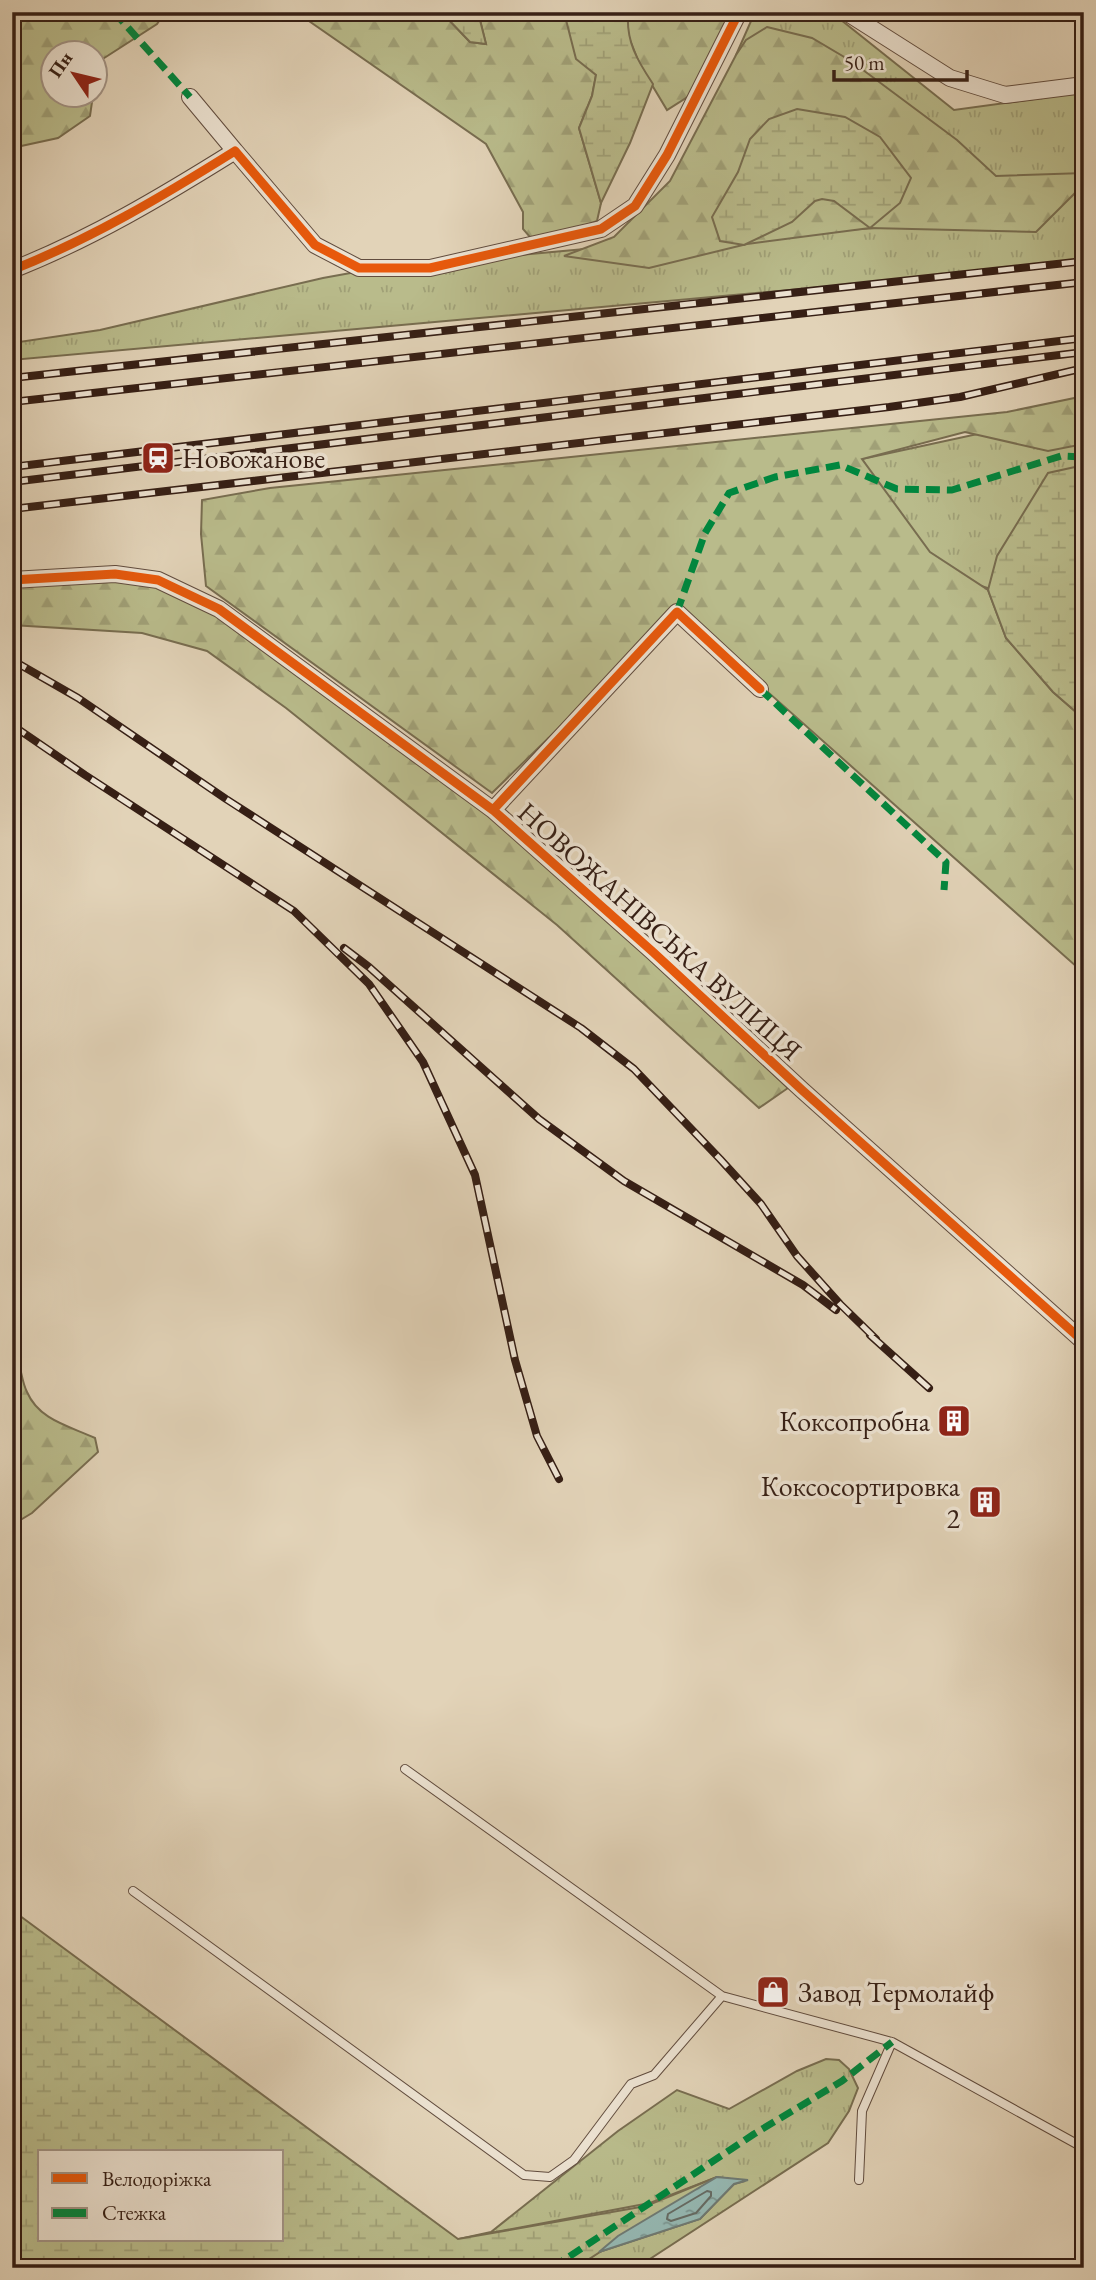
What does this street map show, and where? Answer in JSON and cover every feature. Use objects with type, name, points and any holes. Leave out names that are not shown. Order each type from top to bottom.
[{"type":"street","points":[[190,97],[315,245],[359,268],[430,268],[601,229],[635,206],[667,155],[738,12]]},
{"type":"street","points":[[846,12],[950,78],[1005,95],[1084,85]]},
{"type":"street","points":[[12,270],[48,256],[145,207],[235,151]]},
{"type":"street","name":"НОВОЖАНІВСЬКА ВУЛИЦЯ","points":[[12,580],[116,574],[158,580],[219,609],[493,810],[1084,1342]]},
{"type":"street","points":[[493,810],[677,612],[760,689]]},
{"type":"lane","points":[[405,1769],[722,1996],[892,2042],[1084,2148]]},
{"type":"lane","points":[[133,1891],[523,2175],[550,2177],[574,2160],[631,2084],[654,2075],[722,1996]]},
{"type":"lane","points":[[859,2180],[862,2111],[892,2042]]},
{"type":"green space","points":[[12,12],[165,12],[157,24],[108,56],[108,38],[38,38],[38,108],[91,108],[90,116],[58,138],[12,148]]},
{"type":"green space","points":[[296,12],[434,12],[449,20],[470,42],[486,44],[478,12],[566,12],[596,75],[592,96],[579,128],[601,203],[597,221],[536,244],[523,229],[523,212],[486,144]]},
{"type":"green space","points":[[434,12],[478,12],[486,44],[470,42],[449,20]]},
{"type":"green space","points":[[564,12],[628,12],[629,33],[634,50],[653,84],[630,143],[601,203],[579,128],[592,96],[596,75],[576,59]]},
{"type":"green space","points":[[628,12],[729,12],[700,89],[667,110],[640,65],[627,33]]},
{"type":"green space","points":[[755,12],[831,12],[954,110],[1084,92],[1084,175],[998,178],[736,55]]},
{"type":"green space","points":[[767,27],[812,38],[851,61],[957,140],[996,176],[1084,173],[1084,184],[1036,232],[870,228],[747,244],[649,268],[564,256],[614,237],[670,181],[736,55],[746,40]]},
{"type":"green space","points":[[797,109],[845,117],[880,137],[911,178],[900,203],[870,228],[834,201],[822,199],[815,201],[792,222],[744,245],[720,241],[712,217],[738,172],[750,139],[769,119]]},
{"type":"green space","points":[[1084,181],[1084,259],[946,276],[12,360],[12,343],[100,330],[323,278],[378,268],[596,248],[902,226]]},
{"type":"green space","points":[[1084,396],[1084,444],[1048,451],[965,432],[862,459],[930,552],[988,590],[1006,638],[1053,692],[1084,719],[1084,962],[1078,968],[678,612],[492,793],[206,586],[201,534],[202,500],[270,488],[1007,412]]},
{"type":"green space","points":[[1084,411],[1084,543],[1000,592],[931,570],[862,459]]},
{"type":"green space","points":[[1084,465],[1084,719],[1053,692],[1006,638],[988,590],[997,556],[1048,473]]},
{"type":"green space","points":[[130,576],[195,598],[493,810],[788,1088],[759,1108],[557,925],[286,708],[207,651],[142,633],[12,625],[12,587]]},
{"type":"green space","points":[[12,1350],[32,1402],[47,1416],[95,1438],[98,1452],[32,1513],[12,1525]]},
{"type":"green space","points":[[12,1910],[458,2239],[646,2206],[717,2177],[575,2268],[12,2268]]},
{"type":"green space","points":[[826,2059],[839,2060],[849,2069],[858,2088],[849,2111],[828,2143],[636,2268],[576,2268],[599,2252],[700,2219],[734,2184],[745,2181],[717,2177],[650,2203],[459,2239],[491,2232],[618,2131],[677,2090],[729,2109],[797,2071]]},
{"type":"water","points":[[717,2177],[748,2180],[734,2184],[700,2219],[599,2252],[618,2236]]},
{"type":"railway","points":[[12,378],[1084,261]]},
{"type":"railway","points":[[12,402],[1084,282]]},
{"type":"railway","points":[[12,467],[1084,338]]},
{"type":"railway","points":[[12,482],[1084,352]]},
{"type":"railway","points":[[12,509],[889,407],[960,397],[1084,368]]},
{"type":"railway","points":[[12,660],[78,698],[226,799],[581,1028],[634,1069],[761,1204],[797,1256],[876,1339]]},
{"type":"railway","points":[[12,725],[294,911],[369,984],[423,1062],[475,1175],[515,1360],[537,1436],[559,1479]]},
{"type":"railway","points":[[344,948],[369,967],[539,1119],[624,1181],[803,1285],[836,1310]]},
{"type":"railway","points":[[870,1335],[929,1388]]},
{"type":"marked path","points":[[114,12],[190,97]]},
{"type":"marked path","points":[[677,612],[705,533],[729,493],[775,477],[840,465],[897,489],[952,490],[1061,456],[1084,457]]},
{"type":"marked path","points":[[760,689],[946,862],[944,890]]},
{"type":"marked path","points":[[552,2268],[754,2134],[842,2081],[892,2042]]},
{"type":"cycle path","points":[[12,270],[70,245],[126,216],[235,151],[315,245],[359,268],[430,268],[601,229],[635,206],[667,155],[739,12]]},
{"type":"cycle path","points":[[12,580],[115,574],[158,580],[219,609],[493,810],[1084,1342]]},
{"type":"cycle path","points":[[493,810],[677,612],[760,689]]},
{"type":"place","name":"Новожанове","points":[[158,458]]},
{"type":"place","name":"Коксопробна","points":[[954,1421]]},
{"type":"place","name":"Коксосортировка 2","points":[[985,1502]]},
{"type":"place","name":"Завод Термолайф","points":[[773,1992]]}]
